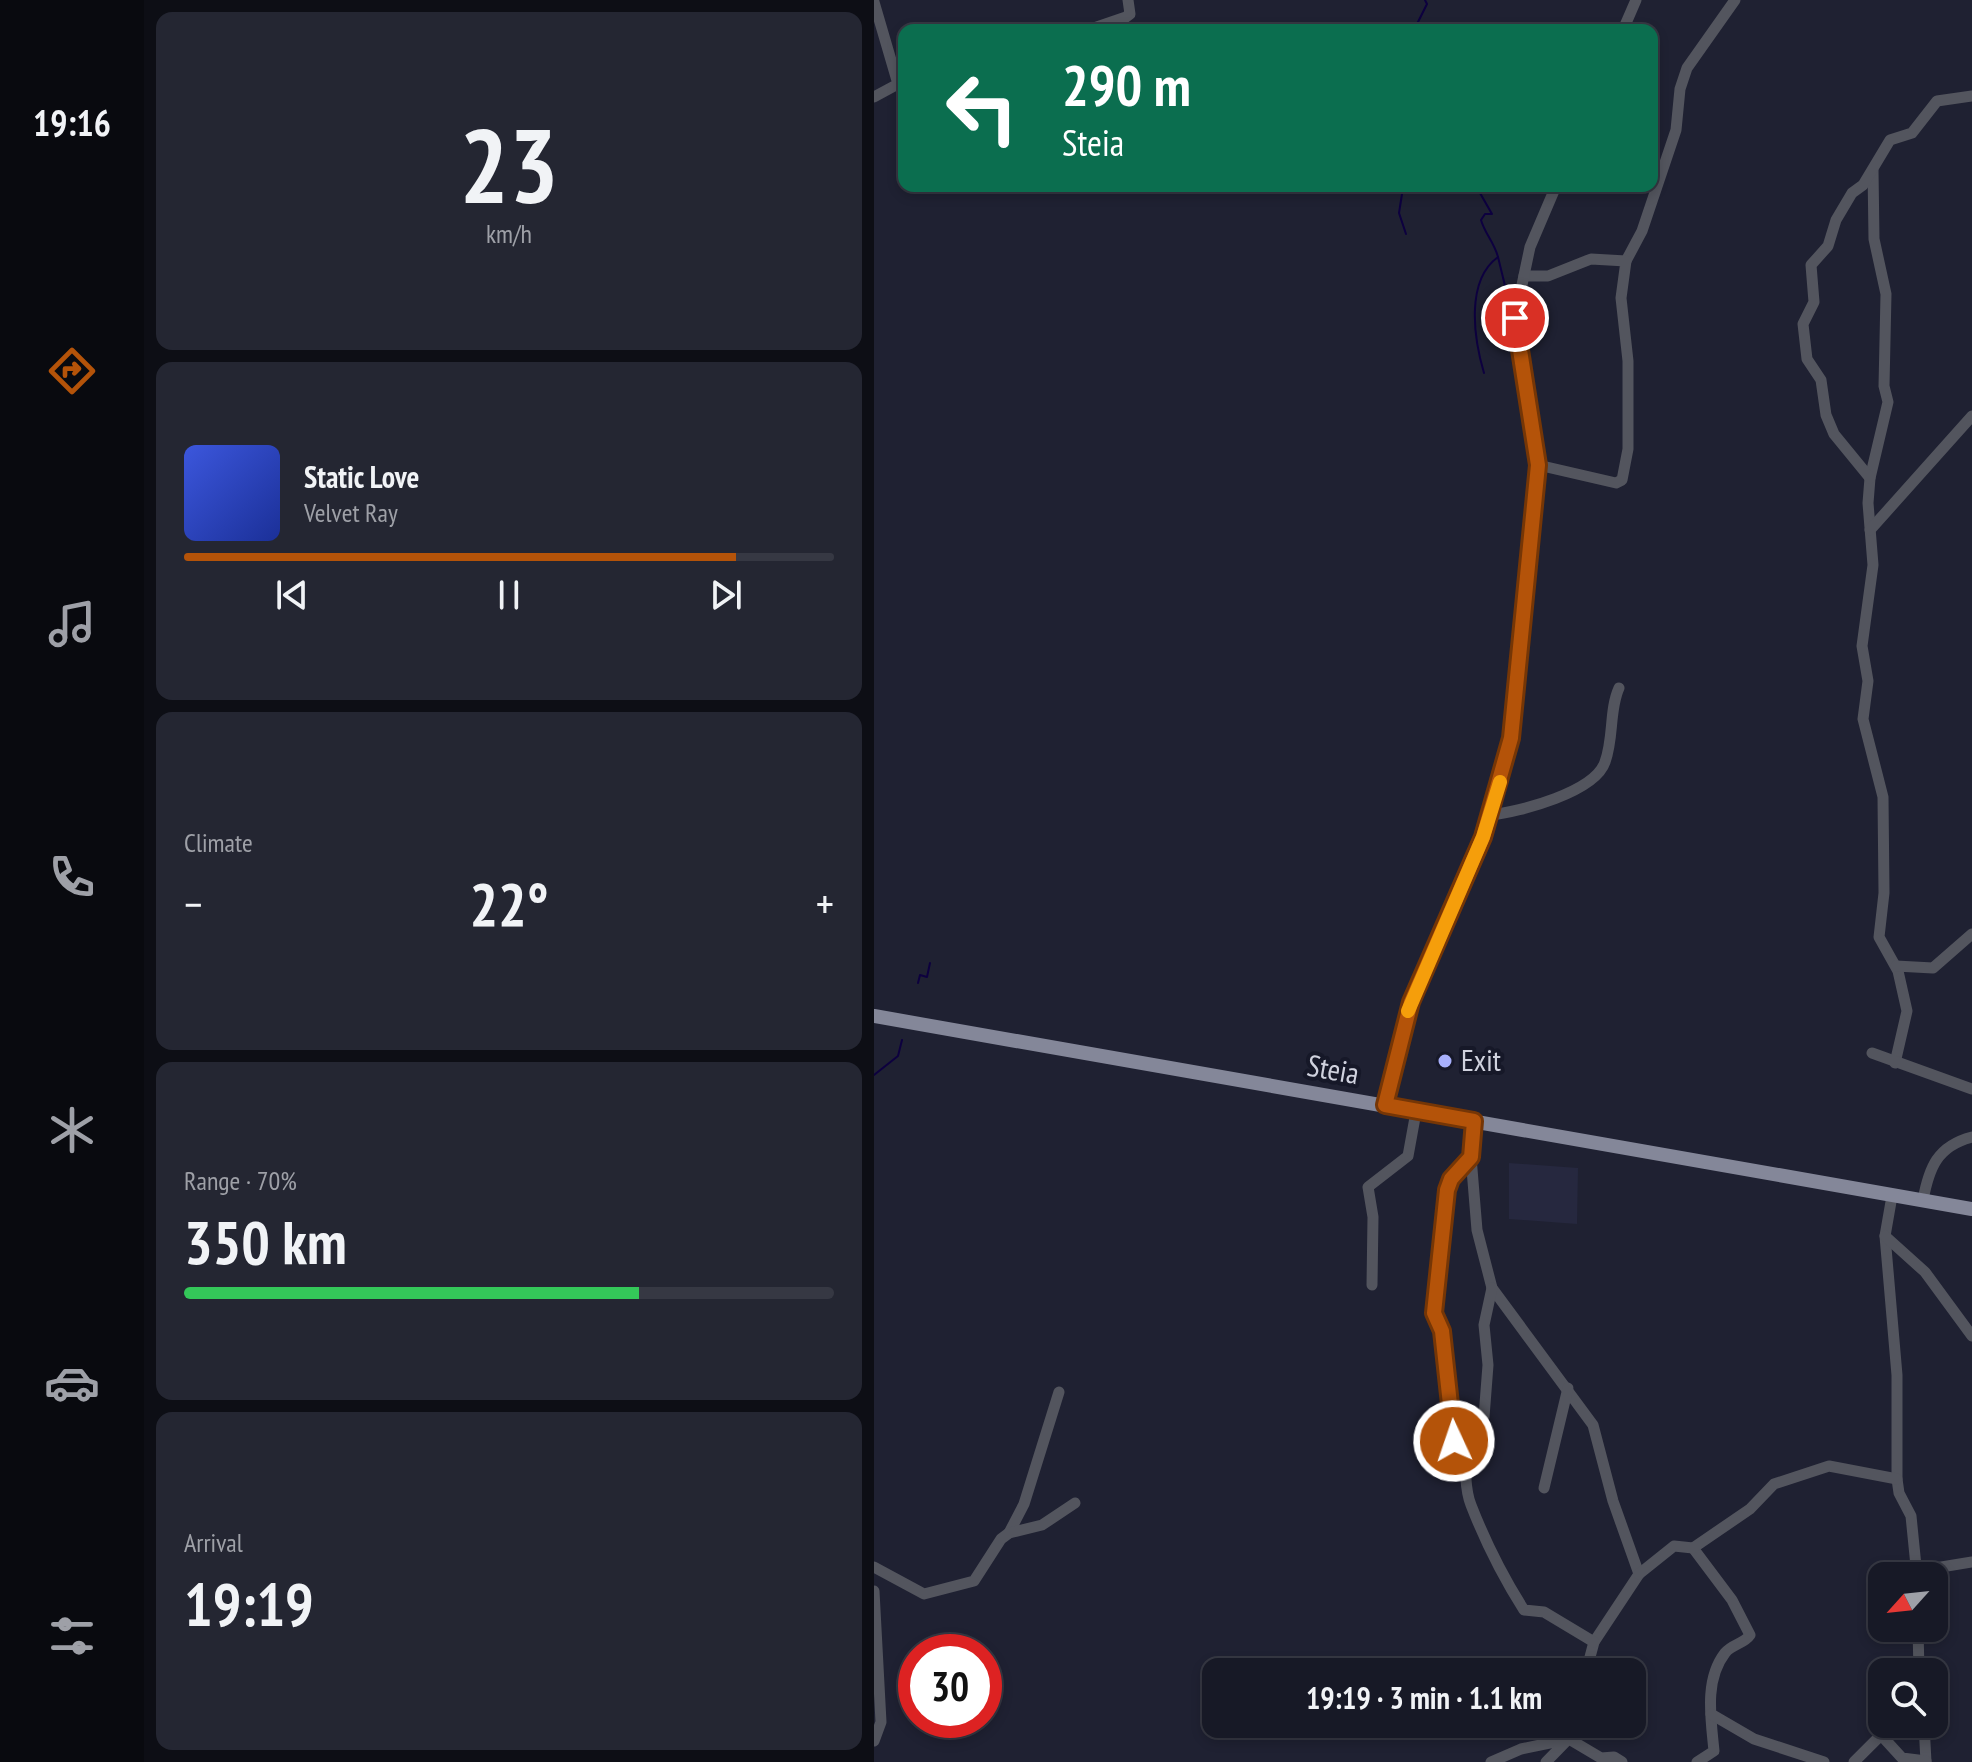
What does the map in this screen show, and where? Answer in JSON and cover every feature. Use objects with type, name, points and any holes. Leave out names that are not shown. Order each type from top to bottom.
[{"type":"main road","name":"Steia","points":[[874,1016],[1972,1209]]},
{"type":"street","points":[[1104,24],[1130,14],[1128,0]]},
{"type":"street","points":[[1626,24],[1636,0]]},
{"type":"street","points":[[1658,183],[1676,130],[1680,89],[1687,68],[1735,0]]},
{"type":"street","points":[[874,2],[898,76]]},
{"type":"street","points":[[874,97],[898,86]]},
{"type":"street","points":[[1870,478],[1834,434],[1826,415],[1821,380],[1807,359],[1803,324],[1814,302],[1811,265],[1828,246],[1836,220],[1852,193],[1873,170],[1890,140],[1912,133],[1934,103],[1972,96]]},
{"type":"street","points":[[1873,170],[1874,239],[1886,294],[1884,386],[1888,402],[1870,478],[1873,565],[1862,646],[1868,681],[1863,719],[1883,797],[1884,893],[1879,937],[1896,966],[1907,1011],[1895,1063]]},
{"type":"street","points":[[1385,1105],[1411,1002],[1490,815],[1511,738],[1538,465],[1515,330],[1530,247],[1553,192]]},
{"type":"street","points":[[1538,465],[1616,483],[1622,480],[1628,449],[1628,361],[1621,298],[1626,261],[1642,231],[1655,192]]},
{"type":"street","points":[[1524,276],[1548,276],[1591,259],[1626,261]]},
{"type":"street","points":[[1870,530],[1972,416]]},
{"type":"street","points":[[1490,815],[1523,810],[1599,774],[1605,762],[1619,688]]},
{"type":"street","points":[[1896,966],[1933,968],[1972,934]]},
{"type":"street","points":[[1872,1053],[1972,1089]]},
{"type":"street","points":[[1372,1285],[1373,1217],[1368,1187],[1408,1156],[1416,1112]]},
{"type":"street","points":[[1474,1121],[1471,1157],[1477,1230],[1492,1288],[1568,1388],[1597,1433],[1611,1496],[1639,1574]]},
{"type":"street","points":[[1923,1200],[1928,1171],[1936,1158],[1948,1146],[1972,1137]]},
{"type":"street","points":[[1465,1453],[1454,1441],[1442,1331],[1434,1307],[1440,1279],[1447,1190],[1451,1179],[1471,1157]]},
{"type":"street","points":[[1892,1196],[1885,1236],[1897,1375],[1897,1479],[1899,1493],[1911,1516],[1916,1562]]},
{"type":"street","points":[[1885,1236],[1925,1272],[1972,1336]]},
{"type":"street","points":[[1492,1288],[1484,1325],[1488,1365],[1484,1417],[1465,1453],[1469,1500],[1506,1585],[1524,1610],[1544,1612],[1594,1642]]},
{"type":"street","points":[[1544,1488],[1568,1388]]},
{"type":"street","points":[[874,1567],[924,1594],[977,1578],[993,1546],[1009,1533],[1024,1504],[1059,1392]]},
{"type":"street","points":[[1590,1658],[1594,1642],[1639,1574],[1674,1546],[1693,1548],[1750,1509],[1778,1482],[1832,1466],[1897,1479]]},
{"type":"street","points":[[1009,1533],[1042,1525],[1075,1503]]},
{"type":"street","points":[[1693,1548],[1732,1600],[1750,1635],[1726,1651],[1717,1668],[1711,1714],[1714,1751],[1697,1762]]},
{"type":"street","points":[[1948,1567],[1972,1562]]},
{"type":"street","points":[[874,1591],[881,1722],[874,1741]]},
{"type":"street","points":[[1711,1714],[1754,1739],[1824,1762]]},
{"type":"street","points":[[1854,1762],[1881,1735],[1902,1758],[1926,1762],[1925,1738]]},
{"type":"street","points":[[1546,1762],[1569,1739]]},
{"type":"street","points":[[1491,1762],[1521,1749],[1569,1739],[1602,1760],[1614,1757],[1622,1762]]},
{"type":"shaded area","points":[[1509,1163],[1578,1168],[1577,1224],[1509,1219]]},
{"type":"waterway","points":[[1417,24],[1427,4],[1425,0]]},
{"type":"waterway","points":[[1402,192],[1399,213],[1406,234]]},
{"type":"waterway","points":[[1479,192],[1492,214],[1485,214],[1481,220],[1498,257],[1480,280],[1476,295],[1475,328],[1484,373]]},
{"type":"waterway","points":[[1498,257],[1507,294],[1500,303]]},
{"type":"waterway","points":[[918,983],[920,975],[927,977],[930,963]]},
{"type":"waterway","points":[[874,1075],[898,1056],[902,1040]]},
{"type":"slow traffic","points":[[1408,1011],[1483,837],[1500,782]]},
{"type":"place","name":"Exit","points":[[1445,1061]]},
{"type":"route","points":[[1454,1441],[1452,1400],[1442,1331],[1434,1307],[1440,1279],[1447,1190],[1451,1179],[1471,1157],[1474,1121],[1385,1105],[1411,1002],[1483,837],[1511,738],[1538,474],[1515,318]]}]
